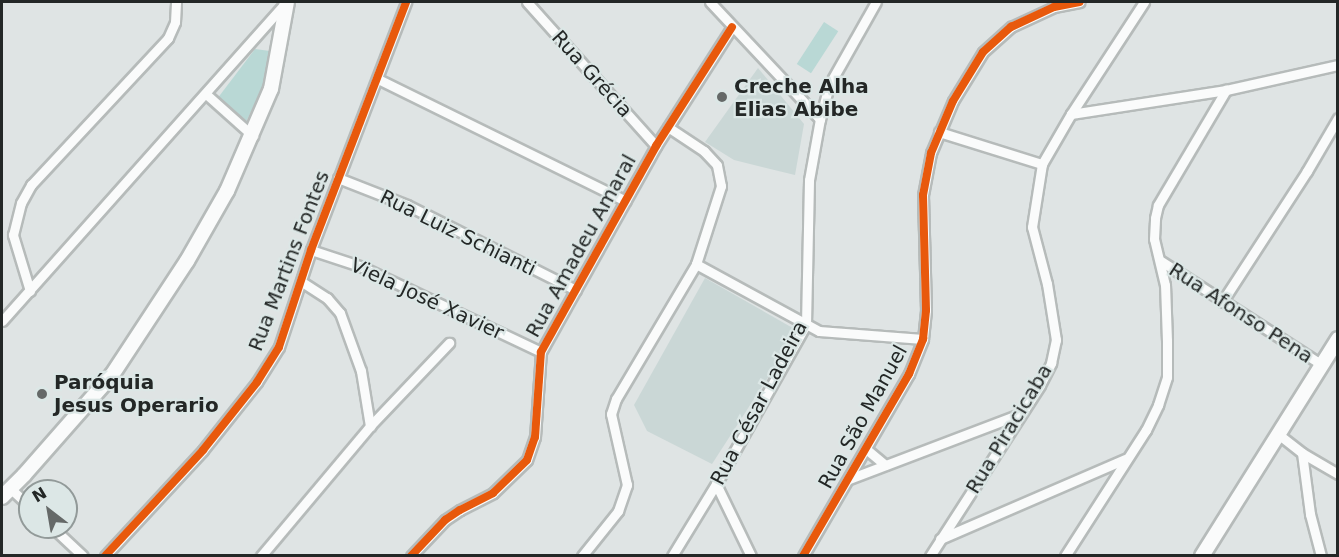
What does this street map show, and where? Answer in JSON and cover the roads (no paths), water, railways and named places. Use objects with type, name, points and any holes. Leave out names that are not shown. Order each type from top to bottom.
[{"type":"main road","points":[[6,493],[112,375],[187,261],[227,191],[253,136],[271,88],[287,2]]},
{"type":"main road","points":[[1202,555],[1338,339]]},
{"type":"street","points":[[30,291],[13,235],[21,203],[31,185],[168,38],[176,22],[176,2]]},
{"type":"street","points":[[2,321],[287,2]]},
{"type":"street","name":"Rua Martins Fontes","points":[[105,555],[203,450],[257,382],[279,347],[311,250],[406,2]]},
{"type":"street","name":"Rua Grécia","points":[[527,2],[656,146]]},
{"type":"street","points":[[710,2],[820,119]]},
{"type":"street","name":"Rua César Ladeira","points":[[672,555],[716,484],[806,324],[809,180],[820,119],[830,85],[876,2]]},
{"type":"street","name":"Rua São Manuel","points":[[803,555],[909,374],[923,339],[926,310],[923,195],[931,153],[953,101],[983,52],[1011,27],[1054,7],[1080,2]]},
{"type":"street","name":"Rua Piracicaba","points":[[930,555],[1021,414],[1051,363],[1056,340],[1047,284],[1032,226],[1042,164],[1071,114],[1144,2]]},
{"type":"street","name":"Rua Amadeu Amaral","points":[[411,555],[445,520],[493,493],[527,460],[535,437],[541,352],[656,146],[732,27]]},
{"type":"street","points":[[1071,114],[1226,90],[1338,65]]},
{"type":"street","points":[[378,79],[626,201]]},
{"type":"street","points":[[1065,555],[1146,429],[1158,405],[1167,377],[1165,285],[1153,229],[1158,205],[1226,90]]},
{"type":"street","points":[[206,94],[253,136]]},
{"type":"street","points":[[1222,302],[1307,171],[1338,118]]},
{"type":"street","points":[[582,555],[618,511],[627,485],[611,414],[616,399],[696,264],[721,186],[717,165],[704,151],[668,127]]},
{"type":"street","points":[[939,132],[1042,164]]},
{"type":"street","name":"Rua Luiz Schianti","points":[[339,178],[407,205],[576,290]]},
{"type":"street","name":"Viela José Xavier","points":[[311,250],[360,266],[541,352]]},
{"type":"street","name":"Rua Afonso Pena","points":[[1161,261],[1321,364]]},
{"type":"street","points":[[696,264],[819,331],[923,339]]},
{"type":"street","points":[[302,282],[327,298],[340,313],[350,333],[361,371],[370,426]]},
{"type":"street","points":[[261,555],[370,426],[449,344]]},
{"type":"street","points":[[849,479],[1021,414]]},
{"type":"street","points":[[1278,434],[1302,453],[1338,474]]},
{"type":"street","points":[[866,449],[885,465]]},
{"type":"street","points":[[1302,453],[1319,551],[1311,555]]},
{"type":"street","points":[[940,539],[1126,459]]},
{"type":"street","points":[[716,484],[751,555]]},
{"type":"street","points":[[65,539],[83,555]]},
{"type":"place","name":"Creche Alha Elias Abibe","points":[[722,97]]},
{"type":"place","name":"Paróquia Jesus Operario","points":[[42,394]]}]
